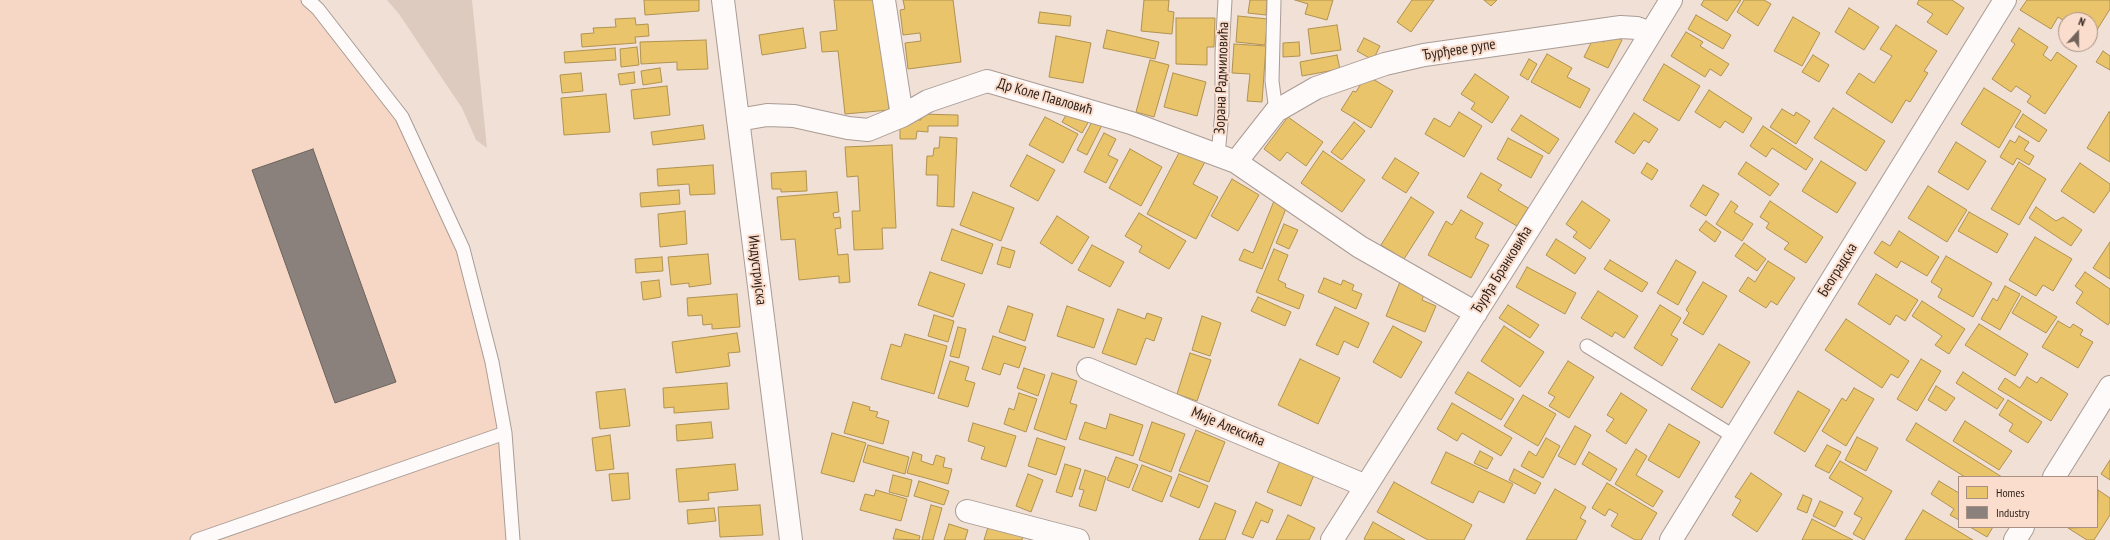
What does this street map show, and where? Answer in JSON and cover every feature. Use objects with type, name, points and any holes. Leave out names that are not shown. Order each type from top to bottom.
[{"type":"street","name":"Индустријска","points":[[723,0],[790,540]]},
{"type":"street","points":[[884,0],[902,116]]},
{"type":"street","name":"Ђурђа Бранковића","points":[[1332,540],[1476,313],[1671,0]]},
{"type":"street","name":"Београдска","points":[[1671,540],[2005,0]]},
{"type":"street","name":"Ђурђеве рупе","points":[[1227,159],[1276,111],[1316,88],[1385,64],[1424,55],[1621,27],[1637,28],[1651,33]]},
{"type":"street","name":"Др Коле Павловић","points":[[738,120],[766,115],[794,116],[848,128],[868,130],[902,116],[928,101],[987,81],[1131,123],[1227,159]]},
{"type":"street","points":[[1227,159],[1360,247],[1476,313]]},
{"type":"street","name":"Мије Алексића","points":[[1088,369],[1366,486]]},
{"type":"street","points":[[2055,476],[2110,387]]},
{"type":"street","points":[[967,511],[1078,540]]},
{"type":"street","points":[[2015,540],[2022,528]]},
{"type":"lane","points":[[308,0],[318,9],[402,117],[463,249],[492,362],[505,433],[513,540]]},
{"type":"lane","name":"Зорана Радмиловића","points":[[1225,0],[1222,53],[1222,112],[1227,159]]},
{"type":"lane","points":[[1274,0],[1272,82],[1276,111]]},
{"type":"lane","points":[[1587,346],[1735,437]]},
{"type":"lane","points":[[197,540],[505,433]]},
{"type":"shaded area","points":[[0,0],[308,0],[402,117],[463,249],[505,433],[513,540],[0,540]]},
{"type":"shaded area","points":[[387,0],[472,0],[487,148],[476,140],[462,108],[399,14]]},
{"type":"building: Homes","points":[[644,0],[699,0],[699,11],[645,15]]},
{"type":"building: Homes","points":[[834,0],[877,0],[889,110],[845,114],[838,51],[822,52],[820,32],[837,30]]},
{"type":"building: Homes","points":[[903,0],[953,0],[961,62],[908,69],[905,43],[921,41],[920,33],[903,35],[900,10],[905,9]]},
{"type":"building: Homes","points":[[1144,0],[1169,0],[1168,11],[1174,12],[1172,34],[1141,31]]},
{"type":"building: Homes","points":[[1250,0],[1267,0],[1266,15],[1248,13]]},
{"type":"building: Homes","points":[[1295,0],[1333,0],[1327,20],[1305,14],[1308,4]]},
{"type":"building: Homes","points":[[1412,0],[1434,0],[1411,32],[1397,22]]},
{"type":"building: Homes","points":[[1484,0],[1497,0],[1491,6]]},
{"type":"building: Homes","points":[[1704,0],[1741,0],[1727,21],[1701,5]]},
{"type":"building: Homes","points":[[1744,0],[1764,0],[1771,4],[1758,26],[1737,12]]},
{"type":"building: Homes","points":[[1919,0],[1952,0],[1964,8],[1947,35],[1927,22],[1933,14],[1917,4]]},
{"type":"building: Homes","points":[[2027,0],[2110,0],[2110,9],[2098,28],[2098,12],[2058,12],[2058,17],[2051,29],[2020,10]]},
{"type":"building: Homes","points":[[1849,8],[1879,27],[1864,50],[1835,32]]},
{"type":"building: Homes","points":[[1040,12],[1071,16],[1070,26],[1038,23]]},
{"type":"building: Homes","points":[[1696,15],[1731,35],[1723,49],[1688,29]]},
{"type":"building: Homes","points":[[1238,16],[1268,19],[1265,45],[1236,42]]},
{"type":"building: Homes","points":[[1793,17],[1820,33],[1802,66],[1774,51]]},
{"type":"building: Homes","points":[[635,18],[636,25],[648,24],[649,36],[635,37],[636,43],[582,47],[581,34],[594,33],[593,28],[616,27],[615,19]]},
{"type":"building: Homes","points":[[1176,18],[1215,18],[1214,47],[1207,47],[1207,65],[1176,64]]},
{"type":"building: Homes","points":[[1337,25],[1341,50],[1311,54],[1308,29]]},
{"type":"building: Homes","points":[[1896,25],[1937,51],[1924,71],[1928,73],[1910,102],[1906,100],[1892,123],[1846,93],[1859,73],[1874,83],[1892,56],[1880,49]]},
{"type":"building: Homes","points":[[803,28],[806,48],[762,55],[759,35]]},
{"type":"building: Homes","points":[[2019,28],[2048,47],[2043,55],[2051,61],[2057,52],[2077,66],[2045,114],[2027,102],[2031,96],[2016,86],[2011,92],[1992,79],[2015,44],[2011,41]]},
{"type":"building: Homes","points":[[1107,30],[1159,42],[1155,59],[1103,48]]},
{"type":"building: Homes","points":[[1686,32],[1703,42],[1700,46],[1729,64],[1721,76],[1710,69],[1705,77],[1671,56]]},
{"type":"building: Homes","points":[[1609,34],[1622,40],[1608,68],[1584,57],[1594,37],[1604,42]]},
{"type":"building: Homes","points":[[1056,36],[1091,43],[1083,83],[1049,77]]},
{"type":"building: Homes","points":[[1364,38],[1380,46],[1373,60],[1357,51]]},
{"type":"building: Homes","points":[[706,40],[708,69],[677,70],[677,62],[641,64],[640,42]]},
{"type":"building: Homes","points":[[1299,42],[1300,56],[1283,57],[1283,43]]},
{"type":"building: Homes","points":[[1234,44],[1266,46],[1262,102],[1247,101],[1250,74],[1232,73]]},
{"type":"building: Homes","points":[[637,47],[639,65],[621,67],[620,49]]},
{"type":"building: Homes","points":[[615,48],[616,60],[565,63],[564,52]]},
{"type":"building: Homes","points":[[2103,51],[2110,56],[2110,70],[2096,62]]},
{"type":"building: Homes","points":[[1547,54],[1572,68],[1567,77],[1590,89],[1580,108],[1531,82]]},
{"type":"building: Homes","points":[[1337,55],[1340,69],[1302,76],[1300,62]]},
{"type":"building: Homes","points":[[1813,55],[1829,65],[1819,82],[1802,72]]},
{"type":"building: Homes","points":[[1529,59],[1537,64],[1528,80],[1520,75]]},
{"type":"building: Homes","points":[[1150,60],[1169,65],[1154,117],[1136,112]]},
{"type":"building: Homes","points":[[1664,64],[1700,86],[1679,121],[1643,100]]},
{"type":"building: Homes","points":[[660,68],[662,82],[643,85],[641,71]]},
{"type":"building: Homes","points":[[634,72],[635,83],[620,85],[618,74]]},
{"type":"building: Homes","points":[[581,73],[583,91],[562,93],[560,75]]},
{"type":"building: Homes","points":[[1173,73],[1206,82],[1197,116],[1164,107]]},
{"type":"building: Homes","points":[[1475,74],[1509,97],[1492,123],[1471,109],[1475,103],[1461,94]]},
{"type":"building: Homes","points":[[1366,75],[1393,91],[1371,128],[1341,110],[1353,91],[1356,92]]},
{"type":"building: Homes","points":[[667,86],[670,115],[634,119],[631,90]]},
{"type":"building: Homes","points":[[1984,88],[2021,111],[1999,148],[1961,124]]},
{"type":"building: Homes","points":[[1709,90],[1752,118],[1743,133],[1725,121],[1720,128],[1695,112]]},
{"type":"building: Homes","points":[[606,94],[610,132],[564,135],[561,98]]},
{"type":"building: Homes","points":[[1833,108],[1885,141],[1866,171],[1814,138]]},
{"type":"building: Homes","points":[[1782,109],[1794,116],[1796,112],[1810,121],[1796,144],[1770,127]]},
{"type":"building: Homes","points":[[1069,110],[1089,121],[1082,133],[1062,122]]},
{"type":"building: Homes","points":[[1459,112],[1482,126],[1464,157],[1425,134],[1434,118],[1450,127]]},
{"type":"building: Homes","points":[[2110,112],[2110,162],[2087,148]]},
{"type":"building: Homes","points":[[1634,113],[1658,129],[1649,143],[1644,140],[1634,154],[1615,142]]},
{"type":"building: Homes","points":[[920,114],[958,115],[958,126],[928,126],[928,132],[917,131],[916,139],[900,139],[900,124],[908,120],[921,120]]},
{"type":"building: Homes","points":[[2023,114],[2047,130],[2039,142],[2015,127]]},
{"type":"building: Homes","points":[[1521,115],[1559,139],[1549,154],[1511,130]]},
{"type":"building: Homes","points":[[1045,117],[1078,134],[1063,163],[1029,145]]},
{"type":"building: Homes","points":[[1288,117],[1323,142],[1306,166],[1287,152],[1280,161],[1264,149]]},
{"type":"building: Homes","points":[[1094,118],[1103,123],[1087,155],[1077,150]]},
{"type":"building: Homes","points":[[1354,122],[1365,131],[1342,160],[1331,152]]},
{"type":"building: Homes","points":[[703,125],[705,139],[653,145],[651,132]]},
{"type":"building: Homes","points":[[1763,126],[1813,159],[1806,170],[1772,148],[1766,157],[1750,146]]},
{"type":"building: Homes","points":[[1104,133],[1116,139],[1108,155],[1118,160],[1106,183],[1084,172]]},
{"type":"building: Homes","points":[[2019,136],[2029,142],[2024,150],[2034,156],[2029,165],[2017,158],[2013,165],[2000,157],[2010,140],[2015,143]]},
{"type":"building: Homes","points":[[940,137],[957,138],[954,207],[937,206],[938,175],[926,175],[927,156],[933,156],[934,148],[939,148]]},
{"type":"building: Homes","points":[[1508,138],[1543,156],[1531,178],[1497,159]]},
{"type":"building: Homes","points":[[1956,142],[1986,161],[1968,190],[1938,172]]},
{"type":"building: Homes","points":[[892,145],[896,228],[882,228],[883,249],[854,250],[852,211],[860,211],[858,176],[847,177],[845,147]]},
{"type":"building: Homes","points":[[1182,147],[1206,160],[1193,184],[1218,197],[1196,239],[1147,214]]},
{"type":"building: Homes","points":[[1130,149],[1162,167],[1141,206],[1109,188]]},
{"type":"building: Homes","points":[[1323,151],[1365,180],[1342,212],[1301,183]]},
{"type":"building: Homes","points":[[1027,155],[1055,170],[1038,201],[1010,186]]},
{"type":"building: Homes","points":[[1395,158],[1419,173],[1406,193],[1382,178]]},
{"type":"building: Homes","points":[[1821,161],[1856,183],[1837,213],[1802,191]]},
{"type":"building: Homes","points":[[1746,162],[1779,184],[1770,196],[1738,174]]},
{"type":"building: Homes","points":[[2019,162],[2046,179],[2019,225],[1991,209]]},
{"type":"building: Homes","points":[[1647,163],[1658,170],[1652,180],[1641,173]]},
{"type":"building: Homes","points":[[2080,163],[2110,184],[2110,190],[2094,213],[2061,191]]},
{"type":"building: Homes","points":[[713,165],[715,194],[690,195],[689,184],[658,186],[657,169]]},
{"type":"building: Homes","points":[[806,171],[807,191],[781,192],[781,189],[772,189],[771,173]]},
{"type":"building: Homes","points":[[1481,173],[1502,185],[1498,190],[1528,208],[1517,226],[1467,197]]},
{"type":"building: Homes","points":[[1232,179],[1259,195],[1238,231],[1211,216]]},
{"type":"building: Homes","points":[[1703,185],[1719,194],[1706,216],[1690,206]]},
{"type":"building: Homes","points":[[1928,186],[1967,210],[1947,242],[1908,218]]},
{"type":"building: Homes","points":[[679,190],[680,204],[641,207],[640,193]]},
{"type":"building: Homes","points":[[837,192],[839,212],[833,213],[834,218],[840,217],[841,228],[835,229],[838,255],[848,254],[850,282],[839,283],[839,276],[799,280],[795,239],[781,240],[777,197]]},
{"type":"building: Homes","points":[[973,192],[1014,208],[1001,241],[960,225]]},
{"type":"building: Homes","points":[[1411,197],[1434,212],[1404,259],[1381,245]]},
{"type":"building: Homes","points":[[1274,201],[1287,206],[1262,269],[1239,260],[1244,249],[1253,253]]},
{"type":"building: Homes","points":[[1582,201],[1610,220],[1590,249],[1573,237],[1577,232],[1566,224]]},
{"type":"building: Homes","points":[[1731,201],[1738,206],[1734,212],[1753,224],[1742,241],[1716,224]]},
{"type":"building: Homes","points":[[1770,201],[1823,237],[1806,263],[1784,249],[1789,243],[1766,228],[1769,223],[1760,217]]},
{"type":"building: Homes","points":[[2036,207],[2056,221],[2063,217],[2082,230],[2071,246],[2029,218]]},
{"type":"building: Homes","points":[[1461,210],[1483,223],[1475,238],[1489,245],[1471,278],[1428,255],[1446,221],[1452,225]]},
{"type":"building: Homes","points":[[685,211],[687,244],[660,247],[658,214]]},
{"type":"building: Homes","points":[[1969,212],[2008,234],[1997,253],[1958,231]]},
{"type":"building: Homes","points":[[1139,213],[1186,241],[1169,269],[1139,252],[1142,246],[1125,236]]},
{"type":"building: Homes","points":[[1057,216],[1089,237],[1072,264],[1040,243]]},
{"type":"building: Homes","points":[[1706,221],[1721,232],[1715,242],[1699,230]]},
{"type":"building: Homes","points":[[1284,224],[1298,230],[1289,249],[1276,243]]},
{"type":"building: Homes","points":[[952,229],[993,244],[982,274],[941,260]]},
{"type":"building: Homes","points":[[1899,231],[1939,257],[1927,276],[1901,261],[1897,268],[1874,253],[1882,241],[1890,246]]},
{"type":"building: Homes","points":[[2035,237],[2072,259],[2053,291],[2043,285],[2036,296],[2009,280]]},
{"type":"building: Homes","points":[[1556,239],[1586,258],[1575,274],[1546,255]]},
{"type":"building: Homes","points":[[2110,242],[2110,279],[2093,268]]},
{"type":"building: Homes","points":[[1744,243],[1766,259],[1757,271],[1735,256]]},
{"type":"building: Homes","points":[[1092,245],[1124,262],[1110,287],[1078,270]]},
{"type":"building: Homes","points":[[1002,247],[1015,251],[1010,268],[997,264]]},
{"type":"building: Homes","points":[[1274,249],[1288,255],[1278,280],[1286,284],[1285,287],[1304,295],[1299,309],[1256,292]]},
{"type":"building: Homes","points":[[708,254],[711,284],[689,287],[689,283],[671,285],[668,257]]},
{"type":"building: Homes","points":[[1946,256],[1992,283],[1973,317],[1938,297],[1942,289],[1931,282]]},
{"type":"building: Homes","points":[[662,257],[663,271],[636,273],[635,259]]},
{"type":"building: Homes","points":[[1610,260],[1648,283],[1642,292],[1604,269]]},
{"type":"building: Homes","points":[[1676,260],[1696,272],[1678,305],[1657,293]]},
{"type":"building: Homes","points":[[1768,261],[1795,278],[1777,305],[1771,301],[1766,308],[1739,291],[1748,277],[1755,282]]},
{"type":"building: Homes","points":[[1527,267],[1576,293],[1565,314],[1516,287]]},
{"type":"building: Homes","points":[[930,272],[965,284],[953,317],[918,305]]},
{"type":"building: Homes","points":[[2085,272],[2110,289],[2110,322],[2108,325],[2076,303],[2083,292],[2075,286]]},
{"type":"building: Homes","points":[[1876,274],[1918,300],[1905,321],[1896,315],[1890,325],[1858,304]]},
{"type":"building: Homes","points":[[1324,278],[1341,285],[1343,280],[1354,285],[1352,290],[1362,294],[1356,309],[1318,292]]},
{"type":"building: Homes","points":[[659,280],[661,297],[643,300],[641,282]]},
{"type":"building: Homes","points":[[1400,282],[1425,292],[1422,300],[1436,306],[1425,332],[1386,316]]},
{"type":"building: Homes","points":[[1703,282],[1727,296],[1703,335],[1683,323],[1689,313],[1686,310]]},
{"type":"building: Homes","points":[[2005,286],[2020,294],[2000,330],[1981,319],[1993,298],[1997,301]]},
{"type":"building: Homes","points":[[1598,291],[1638,316],[1624,338],[1615,332],[1612,337],[1581,318]]},
{"type":"building: Homes","points":[[737,294],[740,327],[712,329],[712,324],[703,325],[702,315],[688,316],[687,298]]},
{"type":"building: Homes","points":[[2022,296],[2057,317],[2046,333],[2012,313]]},
{"type":"building: Homes","points":[[1258,297],[1291,312],[1285,326],[1251,311]]},
{"type":"building: Homes","points":[[1922,301],[1965,329],[1949,354],[1935,345],[1942,336],[1912,316]]},
{"type":"building: Homes","points":[[1508,305],[1539,325],[1530,338],[1499,318]]},
{"type":"building: Homes","points":[[1660,305],[1681,318],[1671,335],[1678,339],[1662,366],[1634,348]]},
{"type":"building: Homes","points":[[1008,306],[1033,314],[1025,341],[999,332]]},
{"type":"building: Homes","points":[[1067,306],[1104,319],[1094,348],[1057,336]]},
{"type":"building: Homes","points":[[1335,307],[1369,323],[1358,348],[1344,341],[1338,355],[1316,345]]},
{"type":"building: Homes","points":[[1118,309],[1145,319],[1147,313],[1162,318],[1154,341],[1146,338],[1136,365],[1102,353]]},
{"type":"building: Homes","points":[[934,315],[954,321],[948,342],[928,336]]},
{"type":"building: Homes","points":[[1202,316],[1221,323],[1210,356],[1192,350]]},
{"type":"building: Homes","points":[[1846,319],[1909,361],[1898,378],[1891,374],[1882,388],[1825,350]]},
{"type":"building: Homes","points":[[2058,321],[2070,328],[2073,324],[2083,330],[2080,335],[2093,342],[2078,368],[2042,347]]},
{"type":"building: Homes","points":[[1979,324],[2028,354],[2015,376],[1965,345]]},
{"type":"building: Homes","points":[[1393,326],[1422,342],[1401,378],[1373,362]]},
{"type":"building: Homes","points":[[1504,326],[1544,352],[1520,387],[1481,361]]},
{"type":"building: Homes","points":[[958,327],[966,329],[959,358],[950,356]]},
{"type":"building: Homes","points":[[737,333],[740,352],[728,353],[730,366],[676,373],[672,342]]},
{"type":"building: Homes","points":[[905,334],[947,346],[934,394],[881,379],[891,344],[901,347]]},
{"type":"building: Homes","points":[[993,336],[1026,347],[1019,368],[1004,363],[1000,375],[982,369]]},
{"type":"building: Homes","points":[[1719,344],[1750,362],[1722,408],[1691,389]]},
{"type":"building: Homes","points":[[1190,353],[1211,360],[1197,401],[1177,394]]},
{"type":"building: Homes","points":[[1300,359],[1340,378],[1318,424],[1278,405]]},
{"type":"building: Homes","points":[[1921,359],[1941,371],[1917,411],[1897,399]]},
{"type":"building: Homes","points":[[950,361],[969,367],[965,380],[975,383],[968,407],[938,398]]},
{"type":"building: Homes","points":[[1568,361],[1594,377],[1569,418],[1549,406],[1555,397],[1548,393]]},
{"type":"building: Homes","points":[[1024,368],[1045,375],[1038,396],[1017,388]]},
{"type":"building: Homes","points":[[1468,372],[1514,399],[1501,420],[1455,393]]},
{"type":"building: Homes","points":[[1963,372],[2004,399],[1997,409],[1956,383]]},
{"type":"building: Homes","points":[[1052,373],[1077,381],[1070,403],[1077,405],[1066,440],[1034,429]]},
{"type":"building: Homes","points":[[2027,377],[2037,383],[2041,377],[2068,394],[2051,421],[1998,389],[2005,378],[2020,388]]},
{"type":"building: Homes","points":[[727,383],[729,409],[674,413],[674,407],[664,408],[663,388]]},
{"type":"building: Homes","points":[[1936,386],[1955,398],[1946,411],[1928,400]]},
{"type":"building: Homes","points":[[1854,388],[1874,399],[1846,446],[1822,431],[1842,398],[1846,401]]},
{"type":"building: Homes","points":[[625,389],[630,426],[600,429],[596,392]]},
{"type":"building: Homes","points":[[1798,391],[1830,410],[1805,452],[1774,433]]},
{"type":"building: Homes","points":[[1019,393],[1037,399],[1026,432],[1004,424],[1009,408],[1014,410]]},
{"type":"building: Homes","points":[[1621,393],[1647,410],[1626,444],[1606,431],[1614,419],[1607,415]]},
{"type":"building: Homes","points":[[1523,395],[1556,414],[1538,446],[1504,426]]},
{"type":"building: Homes","points":[[2008,400],[2042,422],[2028,443],[2009,431],[2013,424],[1999,415]]},
{"type":"building: Homes","points":[[853,402],[870,407],[869,410],[878,412],[876,417],[889,421],[883,444],[844,433]]},
{"type":"building: Homes","points":[[1452,403],[1512,438],[1501,456],[1462,433],[1457,441],[1437,429]]},
{"type":"building: Homes","points":[[1110,414],[1143,425],[1133,456],[1079,439],[1085,422],[1106,429]]},
{"type":"building: Homes","points":[[1965,421],[2012,451],[1999,470],[1953,441]]},
{"type":"building: Homes","points":[[711,422],[713,438],[677,441],[676,425]]},
{"type":"building: Homes","points":[[1152,422],[1185,434],[1171,472],[1139,460]]},
{"type":"building: Homes","points":[[973,423],[1016,436],[1006,467],[981,459],[985,447],[968,441]]},
{"type":"building: Homes","points":[[1916,423],[2000,476],[1963,476],[1906,440]]},
{"type":"building: Homes","points":[[1669,424],[1700,442],[1679,478],[1648,460]]},
{"type":"building: Homes","points":[[1575,426],[1591,435],[1575,465],[1558,456]]},
{"type":"building: Homes","points":[[1196,430],[1225,442],[1209,482],[1179,471]]},
{"type":"building: Homes","points":[[832,433],[866,443],[854,482],[821,473]]},
{"type":"building: Homes","points":[[610,435],[614,469],[596,471],[592,438]]},
{"type":"building: Homes","points":[[1857,437],[1878,448],[1866,471],[1845,460]]},
{"type":"building: Homes","points":[[1037,438],[1065,447],[1056,475],[1028,466]]},
{"type":"building: Homes","points":[[1546,438],[1560,446],[1543,478],[1521,466],[1529,451],[1536,456]]},
{"type":"building: Homes","points":[[868,445],[909,457],[905,474],[863,462]]},
{"type":"building: Homes","points":[[1827,445],[1841,452],[1829,473],[1815,466]]},
{"type":"building: Homes","points":[[1636,449],[1647,456],[1636,475],[1663,491],[1653,507],[1615,484]]},
{"type":"building: Homes","points":[[1480,451],[1493,458],[1487,469],[1474,463]]},
{"type":"building: Homes","points":[[913,452],[922,455],[921,461],[933,465],[936,455],[945,458],[943,467],[952,469],[948,484],[907,473]]},
{"type":"building: Homes","points":[[1446,452],[1513,484],[1504,503],[1479,491],[1473,503],[1431,483]]},
{"type":"building: Homes","points":[[1589,452],[1617,469],[1610,481],[1582,464]]},
{"type":"building: Homes","points":[[1282,456],[1316,470],[1301,506],[1267,492]]},
{"type":"building: Homes","points":[[1116,457],[1138,465],[1129,488],[1107,480]]},
{"type":"building: Homes","points":[[2110,460],[2110,480],[2101,474]]},
{"type":"building: Homes","points":[[1840,461],[1892,491],[1864,540],[1853,534],[1862,518],[1854,514],[1863,498],[1829,478]]},
{"type":"building: Homes","points":[[735,464],[738,490],[708,493],[709,500],[679,502],[676,469]]},
{"type":"building: Homes","points":[[1065,464],[1081,469],[1072,497],[1056,492]]},
{"type":"building: Homes","points":[[1142,465],[1172,477],[1162,502],[1132,490]]},
{"type":"building: Homes","points":[[1514,469],[1541,483],[1535,494],[1509,480]]},
{"type":"building: Homes","points":[[1085,470],[1106,477],[1096,511],[1079,506],[1084,490],[1079,489]]},
{"type":"building: Homes","points":[[628,473],[630,499],[612,501],[609,474]]},
{"type":"building: Homes","points":[[1751,473],[1782,494],[1757,532],[1732,515],[1741,500],[1735,497]]},
{"type":"building: Homes","points":[[1028,474],[1043,480],[1031,512],[1016,506]]},
{"type":"building: Homes","points":[[1179,474],[1208,486],[1199,508],[1170,496]]},
{"type":"building: Homes","points":[[893,475],[912,480],[908,497],[889,492]]},
{"type":"building: Homes","points":[[919,481],[949,491],[944,505],[914,496]]},
{"type":"building: Homes","points":[[1939,481],[1958,492],[1958,519],[1950,515],[1954,509],[1931,494]]},
{"type":"building: Homes","points":[[1394,482],[1472,525],[1464,540],[1428,540],[1377,512]]},
{"type":"building: Homes","points":[[1607,483],[1657,513],[1641,540],[1635,540],[1611,526],[1618,514],[1609,509],[1605,516],[1592,508]]},
{"type":"building: Homes","points":[[1555,489],[1586,507],[1580,518],[1586,521],[1576,540],[1526,540]]},
{"type":"building: Homes","points":[[876,490],[907,499],[901,521],[860,510],[865,494],[874,496]]},
{"type":"building: Homes","points":[[2098,490],[2110,498],[2110,515],[2094,540],[2087,540],[2068,528],[2098,528]]},
{"type":"building: Homes","points":[[1803,495],[1812,499],[1807,513],[1797,509]]},
{"type":"building: Homes","points":[[1820,501],[1843,512],[1835,527],[1813,516]]},
{"type":"building: Homes","points":[[1256,502],[1273,510],[1268,523],[1261,520],[1253,538],[1242,534]]},
{"type":"building: Homes","points":[[1215,503],[1236,511],[1225,540],[1199,540]]},
{"type":"building: Homes","points":[[760,505],[763,535],[720,537],[718,507]]},
{"type":"building: Homes","points":[[931,505],[942,508],[933,540],[922,540]]},
{"type":"building: Homes","points":[[714,508],[716,521],[688,524],[687,510]]},
{"type":"building: Homes","points":[[1923,510],[1973,540],[1905,540]]},
{"type":"building: Homes","points":[[1288,515],[1315,528],[1309,540],[1276,540]]},
{"type":"building: Homes","points":[[1812,519],[1853,540],[1802,540]]},
{"type":"building: Homes","points":[[990,521],[1024,533],[1022,540],[984,540]]},
{"type":"building: Homes","points":[[1373,522],[1405,540],[1364,539]]},
{"type":"building: Homes","points":[[949,524],[968,530],[965,540],[944,540]]},
{"type":"building: Homes","points":[[1972,528],[1992,528],[1987,537]]},
{"type":"building: Homes","points":[[896,529],[920,536],[919,540],[893,539]]},
{"type":"building: Industry","points":[[313,149],[396,382],[335,403],[252,170]]}]
